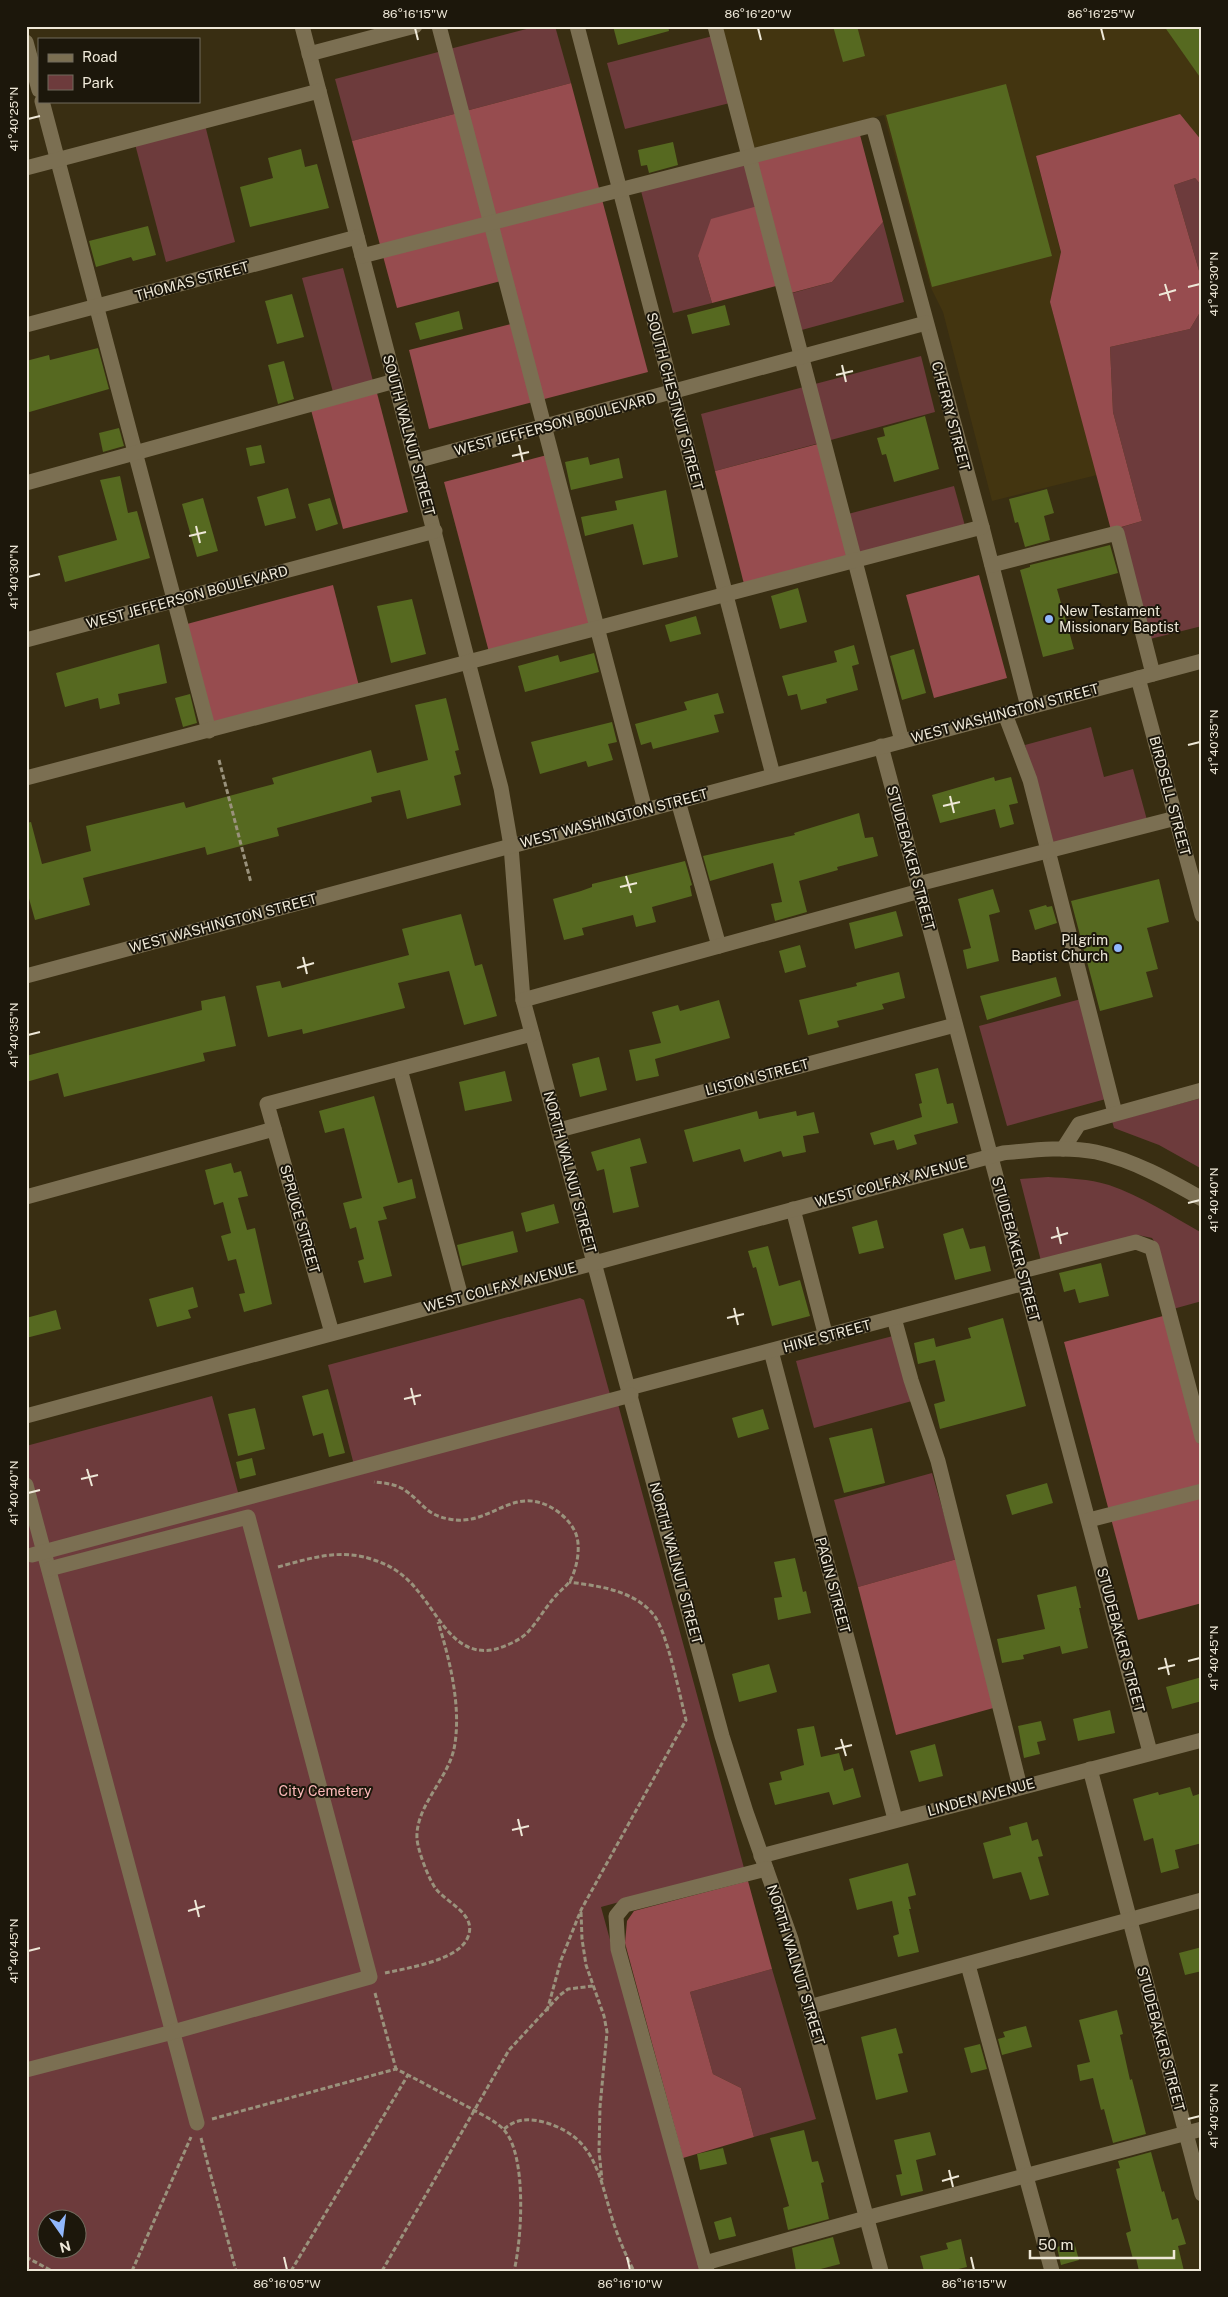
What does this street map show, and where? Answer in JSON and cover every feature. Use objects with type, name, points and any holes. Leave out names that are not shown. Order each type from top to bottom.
[{"type":"street","name":"SOUTH WALNUT STREET","points":[[302,26],[469,662],[501,788],[511,846]]},
{"type":"street","points":[[309,54],[415,26]]},
{"type":"street","points":[[439,26],[645,810]]},
{"type":"street","name":"SOUTH CHESTNUT STREET","points":[[577,26],[773,775]]},
{"type":"street","points":[[714,26],[902,741]]},
{"type":"street","points":[[26,42],[38,86]]},
{"type":"street","points":[[26,168],[319,91]]},
{"type":"street","points":[[42,102],[209,732]]},
{"type":"street","name":"CHERRY STREET","points":[[748,157],[873,125],[992,564],[1028,708]]},
{"type":"street","points":[[362,256],[748,157]]},
{"type":"street","name":"THOMAS STREET","points":[[26,325],[357,237]]},
{"type":"street","name":"WEST JEFFERSON BOULEVARD","points":[[416,461],[926,323]]},
{"type":"street","points":[[26,483],[395,381]]},
{"type":"street","points":[[26,778],[209,732],[982,527]]},
{"type":"street","name":"WEST JEFFERSON BOULEVARD","points":[[26,640],[435,531]]},
{"type":"street","name":"BIRDSELL STREET","points":[[992,564],[1117,533],[1145,676],[1176,818],[1202,914]]},
{"type":"street","name":"WEST WASHINGTON STREET","points":[[26,976],[1202,661]]},
{"type":"street","points":[[1005,714],[1030,780],[1050,852],[1115,1113]]},
{"type":"street","name":"STUDEBAKER STREET","points":[[881,746],[1150,1752]]},
{"type":"street","points":[[678,801],[719,946]]},
{"type":"street","points":[[523,1000],[919,888],[1176,818]]},
{"type":"street","name":"NORTH WALNUT STREET","points":[[511,846],[523,1000],[722,1736],[790,1939],[881,2271]]},
{"type":"street","name":"LISTON STREET","points":[[559,1130],[956,1025]]},
{"type":"street","points":[[462,1297],[400,1069],[532,1034]]},
{"type":"street","name":"SPRUCE STREET","points":[[332,1333],[268,1104],[400,1069]]},
{"type":"street","points":[[1063,1149],[1079,1124],[1202,1090]]},
{"type":"street","points":[[26,1196],[274,1129]]},
{"type":"street","name":"WEST COLFAX AVENUE","points":[[26,1416],[990,1156],[1034,1149],[1096,1152],[1136,1165],[1202,1199]]},
{"type":"street","points":[[792,1209],[826,1337]]},
{"type":"street","name":"HINE STREET","points":[[38,1553],[894,1318],[1136,1242],[1152,1248],[1202,1436]]},
{"type":"street","points":[[894,1318],[911,1380],[938,1461],[1020,1787]]},
{"type":"street","name":"PAGIN STREET","points":[[771,1351],[896,1820]]},
{"type":"street","points":[[26,1486],[38,1553],[49,1568],[197,2123]]},
{"type":"street","points":[[1089,1520],[1202,1491]]},
{"type":"street","points":[[26,2070],[173,2032],[370,1977],[248,1517],[49,1568]]},
{"type":"street","name":"LINDEN AVENUE","points":[[706,2267],[620,1958],[616,1916],[625,1905],[896,1820],[1150,1752],[1202,1740]]},
{"type":"street","name":"STUDEBAKER STREET","points":[[1090,1769],[1202,2194]]},
{"type":"street","points":[[809,2007],[1202,1900]]},
{"type":"street","points":[[968,1965],[1052,2271]]},
{"type":"street","points":[[706,2267],[866,2218],[1202,2129]]},
{"type":"path","points":[[219,760],[251,883]]},
{"type":"path","points":[[262,1571],[336,1554],[355,1555],[374,1560],[391,1567],[405,1577],[417,1589],[438,1620],[454,1639],[466,1647],[480,1650],[503,1647],[526,1634],[542,1612],[569,1582],[578,1556],[579,1541],[574,1529],[565,1517],[540,1502],[525,1500],[514,1502],[480,1518],[461,1521],[434,1514],[421,1506],[406,1490],[391,1484],[367,1484]]},
{"type":"path","points":[[547,2011],[561,1960],[581,1910],[686,1720],[662,1630],[653,1614],[622,1594],[603,1587],[569,1582]]},
{"type":"path","points":[[396,2069],[370,1977],[434,1961],[460,1948],[468,1938],[469,1927],[466,1917],[460,1908],[448,1901],[435,1888],[417,1840],[419,1822],[454,1749],[455,1724],[452,1674],[438,1620]]},
{"type":"path","points":[[581,1910],[582,1939],[586,1965],[604,2016],[607,2032],[600,2107],[599,2151],[602,2180]]},
{"type":"path","points":[[382,2271],[509,2050],[560,1995],[568,1989],[593,1986]]},
{"type":"path","points":[[197,2123],[396,2069],[474,2110],[504,2129],[511,2141],[516,2156],[518,2176],[521,2231],[514,2271]]},
{"type":"path","points":[[291,2271],[408,2075]]},
{"type":"path","points":[[504,2129],[512,2122],[528,2119],[562,2128],[580,2142],[593,2158],[602,2180],[623,2250],[634,2271]]},
{"type":"path","points":[[132,2271],[197,2123]]},
{"type":"path","points":[[197,2123],[236,2271]]},
{"type":"path","points":[[26,2258],[52,2271]]},
{"type":"shaded area","points":[[720,26],[1202,26],[1202,141],[1179,115],[1036,157],[1061,253],[1050,302],[1097,475],[992,501],[943,312],[931,288],[884,115],[753,148]]},
{"type":"shaded area","points":[[571,83],[648,372],[429,429],[409,350],[511,324],[501,281],[397,308],[352,141]]},
{"type":"shaded area","points":[[1180,114],[1202,141],[1202,186],[1195,178],[1174,185],[1202,281],[1202,309],[1190,329],[1110,347],[1113,412],[1142,521],[1111,530],[1050,302],[1061,252],[1036,156]]},
{"type":"shaded area","points":[[860,135],[883,222],[832,282],[780,296],[776,286],[712,303],[698,256],[711,219],[765,204],[754,161]]},
{"type":"shaded area","points":[[377,393],[408,512],[343,529],[311,410]]},
{"type":"shaded area","points":[[829,441],[859,554],[744,584],[715,471]]},
{"type":"shaded area","points":[[547,455],[591,625],[489,652],[444,482]]},
{"type":"shaded area","points":[[979,575],[1007,678],[934,698],[906,595]]},
{"type":"shaded area","points":[[333,585],[359,686],[214,725],[187,624]]},
{"type":"shaded area","points":[[1163,1316],[1202,1455],[1202,1603],[1138,1620],[1064,1342]]},
{"type":"shaded area","points":[[957,1559],[997,1707],[896,1735],[858,1587]]},
{"type":"shaded area","points":[[748,1881],[772,1969],[690,1992],[713,2074],[741,2088],[754,2137],[683,2158],[625,1943],[627,1921],[634,1911]]},
{"type":"green space","points":[[538,26],[555,26],[571,83],[352,141],[335,79]]},
{"type":"green space","points":[[713,36],[730,103],[625,129],[607,63]]},
{"type":"green space","points":[[205,125],[235,242],[166,262],[135,144]]},
{"type":"green space","points":[[745,164],[756,207],[698,256],[712,303],[673,313],[641,191]]},
{"type":"green space","points":[[1195,178],[1202,186],[1202,281],[1174,185]]},
{"type":"green space","points":[[883,222],[904,302],[798,331],[789,294],[832,282]]},
{"type":"green space","points":[[343,268],[373,381],[333,392],[302,278]]},
{"type":"green space","points":[[1202,309],[1202,626],[1150,639],[1122,527],[1142,521],[1113,412],[1110,347],[1190,329]]},
{"type":"green space","points":[[921,356],[935,412],[715,471],[701,414]]},
{"type":"green space","points":[[954,486],[965,526],[859,554],[848,514]]},
{"type":"green space","points":[[1091,727],[1104,777],[1133,769],[1147,820],[1052,845],[1025,745]]},
{"type":"green space","points":[[1081,999],[1106,1099],[1007,1126],[979,1026]]},
{"type":"green space","points":[[1202,1098],[1202,1169],[1159,1145],[1114,1128],[1112,1121]]},
{"type":"green space","points":[[1071,1178],[1109,1185],[1145,1201],[1202,1233],[1202,1301],[1173,1309],[1158,1247],[1152,1238],[1138,1235],[1041,1261],[1020,1179]]},
{"type":"green space","points":[[580,1298],[584,1300],[611,1398],[354,1465],[328,1365]]},
{"type":"green space","points":[[893,1336],[912,1401],[814,1428],[796,1361]]},
{"type":"green space","name":"City Cemetery","points":[[212,1396],[239,1496],[618,1404],[744,1868],[601,1907],[701,2271],[35,2271],[26,2267],[26,1446]]},
{"type":"green space","points":[[932,1473],[957,1559],[858,1587],[834,1500]]},
{"type":"green space","points":[[772,1969],[816,2119],[754,2137],[741,2088],[713,2074],[690,1992]]},
{"type":"building","points":[[613,26],[668,26],[669,31],[618,45]]},
{"type":"building","points":[[833,26],[857,26],[865,56],[843,62]]},
{"type":"building","points":[[1164,26],[1202,26],[1202,80]]},
{"type":"building","points":[[1006,84],[1052,256],[932,287],[886,115]]},
{"type":"building","points":[[673,142],[678,165],[649,173],[647,165],[641,166],[638,150]]},
{"type":"building","points":[[301,149],[305,167],[317,164],[329,208],[250,227],[240,187],[273,178],[268,158]]},
{"type":"building","points":[[148,226],[156,255],[133,261],[131,257],[96,267],[89,241]]},
{"type":"building","points":[[292,294],[304,337],[277,344],[265,301]]},
{"type":"building","points":[[725,305],[730,325],[692,334],[687,315]]},
{"type":"building","points":[[459,311],[463,329],[420,340],[415,323]]},
{"type":"building","points":[[98,348],[109,389],[26,413],[26,361],[49,355],[50,360]]},
{"type":"building","points":[[284,361],[294,399],[278,404],[268,365]]},
{"type":"building","points":[[925,416],[939,469],[894,482],[886,454],[882,455],[877,438],[885,436],[883,428]]},
{"type":"building","points":[[119,428],[124,446],[103,452],[99,433]]},
{"type":"building","points":[[261,445],[265,463],[250,466],[246,448]]},
{"type":"building","points":[[588,457],[590,465],[619,458],[623,478],[571,490],[565,462]]},
{"type":"building","points":[[120,476],[128,513],[137,511],[150,558],[65,582],[58,556],[117,540],[100,480]]},
{"type":"building","points":[[288,488],[296,518],[265,526],[257,497]]},
{"type":"building","points":[[1047,489],[1054,513],[1044,516],[1050,540],[1025,547],[1018,522],[1015,523],[1009,499]]},
{"type":"building","points":[[666,490],[678,557],[643,565],[633,524],[585,536],[581,517],[617,510],[615,501]]},
{"type":"building","points":[[203,498],[218,551],[197,557],[182,504]]},
{"type":"building","points":[[330,498],[338,524],[316,531],[308,504]]},
{"type":"building","name":"New Testament Missionary Baptist","points":[[1110,545],[1118,573],[1057,589],[1074,649],[1043,657],[1020,570],[1030,567],[1030,565]]},
{"type":"building","points":[[798,588],[807,622],[780,629],[771,596]]},
{"type":"building","points":[[412,599],[426,654],[391,663],[377,606]]},
{"type":"building","points":[[696,616],[701,634],[670,642],[665,625]]},
{"type":"building","points":[[159,644],[167,683],[118,694],[120,704],[100,709],[98,698],[65,707],[56,673]]},
{"type":"building","points":[[854,645],[859,664],[852,666],[858,690],[826,699],[827,703],[801,710],[797,694],[788,696],[782,676],[837,662],[834,651]]},
{"type":"building","points":[[914,649],[926,693],[902,700],[890,656]]},
{"type":"building","points":[[594,653],[599,672],[525,692],[518,666],[558,655],[560,662]]},
{"type":"building","points":[[718,693],[724,713],[714,715],[719,732],[653,749],[651,742],[641,745],[635,724],[687,710],[684,702]]},
{"type":"building","points":[[190,694],[197,723],[183,727],[175,698]]},
{"type":"building","points":[[446,698],[459,750],[455,751],[461,774],[454,776],[461,805],[407,819],[400,790],[371,797],[372,802],[277,828],[279,836],[207,855],[205,847],[83,878],[90,905],[35,920],[26,888],[26,823],[31,822],[42,864],[91,851],[86,826],[184,802],[186,808],[274,784],[272,778],[371,750],[377,773],[428,760],[415,705]]},
{"type":"building","points":[[612,722],[617,742],[608,744],[613,760],[588,767],[586,761],[540,774],[531,742]]},
{"type":"building","points":[[994,777],[995,781],[1011,777],[1018,803],[1009,805],[1014,824],[1000,828],[995,809],[940,823],[932,795]]},
{"type":"building","points":[[859,813],[865,838],[873,837],[878,856],[837,867],[838,870],[799,881],[807,912],[775,921],[771,904],[782,902],[773,863],[710,881],[703,856],[795,835],[794,833]]},
{"type":"building","points":[[685,861],[692,885],[690,886],[692,896],[652,907],[656,922],[636,927],[633,915],[582,928],[584,935],[564,940],[553,899],[592,887],[592,884]]},
{"type":"building","name":"Pilgrim Baptist Church","points":[[1159,879],[1169,922],[1147,928],[1158,969],[1146,972],[1153,997],[1100,1011],[1071,901]]},
{"type":"building","points":[[993,889],[1000,912],[989,915],[999,961],[967,969],[963,950],[971,948],[958,899]]},
{"type":"building","points":[[1046,905],[1047,907],[1052,906],[1057,923],[1035,930],[1029,910]]},
{"type":"building","points":[[896,911],[903,936],[855,949],[849,923]]},
{"type":"building","points":[[461,914],[475,966],[482,964],[497,1016],[464,1025],[449,971],[398,983],[405,1008],[303,1034],[302,1029],[268,1037],[256,986],[280,981],[282,988],[409,955],[402,929]]},
{"type":"building","points":[[800,945],[806,967],[785,973],[779,951]]},
{"type":"building","points":[[899,972],[905,998],[882,1004],[884,1009],[837,1021],[839,1027],[808,1035],[799,1000],[857,986],[856,983]]},
{"type":"building","points":[[1056,977],[1061,996],[987,1020],[980,996]]},
{"type":"building","points":[[225,996],[236,1046],[203,1053],[205,1061],[64,1097],[58,1073],[26,1082],[26,1056],[202,1010],[201,1001]]},
{"type":"building","points":[[719,1000],[730,1038],[655,1059],[659,1076],[636,1081],[629,1050],[661,1043],[652,1012],[678,1005],[680,1011]]},
{"type":"building","points":[[599,1057],[607,1090],[580,1097],[572,1064]]},
{"type":"building","points":[[938,1068],[947,1104],[953,1103],[958,1123],[914,1135],[917,1144],[897,1150],[894,1140],[874,1145],[870,1133],[922,1117],[919,1104],[922,1103],[915,1074]]},
{"type":"building","points":[[505,1071],[512,1101],[465,1111],[459,1082]]},
{"type":"building","points":[[374,1096],[398,1183],[412,1179],[416,1198],[383,1207],[387,1219],[378,1221],[392,1276],[364,1283],[358,1261],[364,1259],[356,1227],[350,1229],[343,1203],[362,1198],[344,1128],[325,1133],[319,1111]]},
{"type":"building","points":[[757,1111],[759,1119],[796,1111],[797,1116],[814,1112],[819,1133],[803,1136],[806,1152],[783,1157],[781,1151],[744,1162],[740,1149],[693,1162],[684,1130]]},
{"type":"building","points":[[640,1138],[647,1163],[630,1167],[639,1207],[613,1213],[604,1169],[597,1171],[591,1152]]},
{"type":"building","points":[[231,1163],[234,1173],[241,1171],[248,1196],[238,1198],[247,1230],[255,1228],[272,1304],[244,1312],[239,1294],[245,1293],[236,1259],[228,1261],[221,1236],[231,1233],[223,1202],[214,1205],[205,1170]]},
{"type":"building","points":[[554,1204],[559,1223],[526,1232],[521,1213]]},
{"type":"building","points":[[877,1220],[884,1248],[859,1254],[852,1227]]},
{"type":"building","points":[[963,1228],[970,1249],[985,1246],[991,1271],[955,1280],[943,1234]]},
{"type":"building","points":[[513,1231],[518,1252],[462,1266],[457,1245]]},
{"type":"building","points":[[768,1246],[779,1286],[800,1280],[810,1316],[772,1326],[756,1267],[753,1268],[748,1251]]},
{"type":"building","points":[[1101,1263],[1109,1296],[1079,1303],[1075,1289],[1064,1292],[1059,1273]]},
{"type":"building","points":[[193,1287],[198,1307],[188,1310],[191,1318],[157,1327],[149,1299]]},
{"type":"building","points":[[56,1310],[61,1329],[26,1338],[26,1318]]},
{"type":"building","points":[[1003,1318],[1026,1406],[940,1429],[934,1404],[945,1401],[935,1360],[918,1364],[914,1343],[934,1338],[936,1347],[971,1338],[968,1328]]},
{"type":"building","points":[[328,1389],[345,1453],[329,1457],[323,1433],[313,1436],[302,1396]]},
{"type":"building","points":[[255,1408],[265,1449],[238,1456],[228,1414]]},
{"type":"building","points":[[763,1409],[769,1429],[738,1438],[732,1418]]},
{"type":"building","points":[[872,1428],[885,1483],[844,1493],[829,1438]]},
{"type":"building","points":[[252,1458],[256,1475],[240,1479],[236,1462]]},
{"type":"building","points":[[1047,1483],[1053,1503],[1012,1515],[1006,1495]]},
{"type":"building","points":[[795,1558],[803,1592],[806,1591],[811,1613],[778,1620],[774,1598],[782,1597],[774,1562]]},
{"type":"building","points":[[1076,1586],[1088,1648],[1062,1654],[1060,1646],[1023,1655],[1024,1659],[1002,1663],[997,1639],[1045,1629],[1037,1595]]},
{"type":"building","points":[[769,1664],[777,1692],[739,1702],[732,1674]]},
{"type":"building","points":[[1202,1677],[1202,1701],[1172,1709],[1166,1687]]},
{"type":"building","points":[[1110,1710],[1115,1733],[1078,1741],[1073,1719]]},
{"type":"building","points":[[1041,1721],[1046,1740],[1037,1742],[1040,1754],[1024,1758],[1018,1726]]},
{"type":"building","points":[[814,1726],[821,1757],[839,1753],[844,1771],[853,1768],[861,1797],[833,1805],[829,1792],[775,1805],[769,1783],[782,1780],[780,1772],[804,1765],[797,1729]]},
{"type":"building","points":[[935,1744],[943,1776],[919,1782],[910,1751]]},
{"type":"building","points":[[1190,1787],[1193,1796],[1202,1793],[1202,1843],[1175,1850],[1179,1868],[1161,1873],[1153,1838],[1144,1841],[1133,1799],[1158,1792],[1159,1795]]},
{"type":"building","points":[[1027,1822],[1032,1841],[1038,1839],[1043,1856],[1038,1857],[1049,1895],[1030,1900],[1021,1872],[993,1879],[983,1843],[1011,1835],[1009,1827]]},
{"type":"building","points":[[908,1863],[916,1895],[908,1897],[911,1909],[909,1909],[919,1952],[898,1957],[893,1936],[899,1934],[892,1901],[857,1910],[849,1879]]},
{"type":"building","points":[[1202,1947],[1202,1971],[1185,1975],[1179,1953]]},
{"type":"building","points":[[1117,2010],[1123,2034],[1120,2035],[1130,2080],[1132,2079],[1146,2134],[1113,2143],[1104,2109],[1101,2110],[1093,2078],[1080,2081],[1077,2065],[1090,2062],[1079,2020]]},
{"type":"building","points":[[1026,2026],[1032,2047],[1002,2055],[998,2039],[1005,2037],[1003,2032]]},
{"type":"building","points":[[896,2028],[903,2053],[898,2054],[908,2092],[876,2100],[861,2037]]},
{"type":"building","points":[[980,2044],[987,2069],[971,2073],[964,2048]]},
{"type":"building","points":[[804,2130],[812,2162],[818,2161],[824,2182],[821,2183],[829,2219],[788,2230],[783,2208],[789,2206],[770,2138]]},
{"type":"building","points":[[930,2132],[936,2155],[916,2160],[923,2191],[901,2196],[896,2175],[902,2174],[894,2140]]},
{"type":"building","points":[[723,2148],[727,2164],[700,2170],[697,2154]]},
{"type":"building","points":[[1151,2152],[1172,2220],[1178,2218],[1186,2244],[1178,2246],[1184,2271],[1139,2271],[1136,2258],[1133,2259],[1126,2233],[1131,2231],[1116,2169],[1120,2168],[1118,2161]]},
{"type":"building","points":[[731,2217],[736,2236],[719,2240],[714,2222]]},
{"type":"building","points":[[833,2237],[840,2264],[813,2271],[796,2271],[792,2248]]},
{"type":"building","points":[[961,2239],[967,2267],[950,2271],[924,2271],[920,2256],[948,2249],[946,2243]]},
{"type":"building","points":[[1074,2242],[1079,2260],[1061,2265],[1057,2247]]},
{"type":"place","name":"New Testament Missionary Baptist","points":[[1049,619]]},
{"type":"place","name":"Pilgrim Baptist Church","points":[[1118,948]]}]
